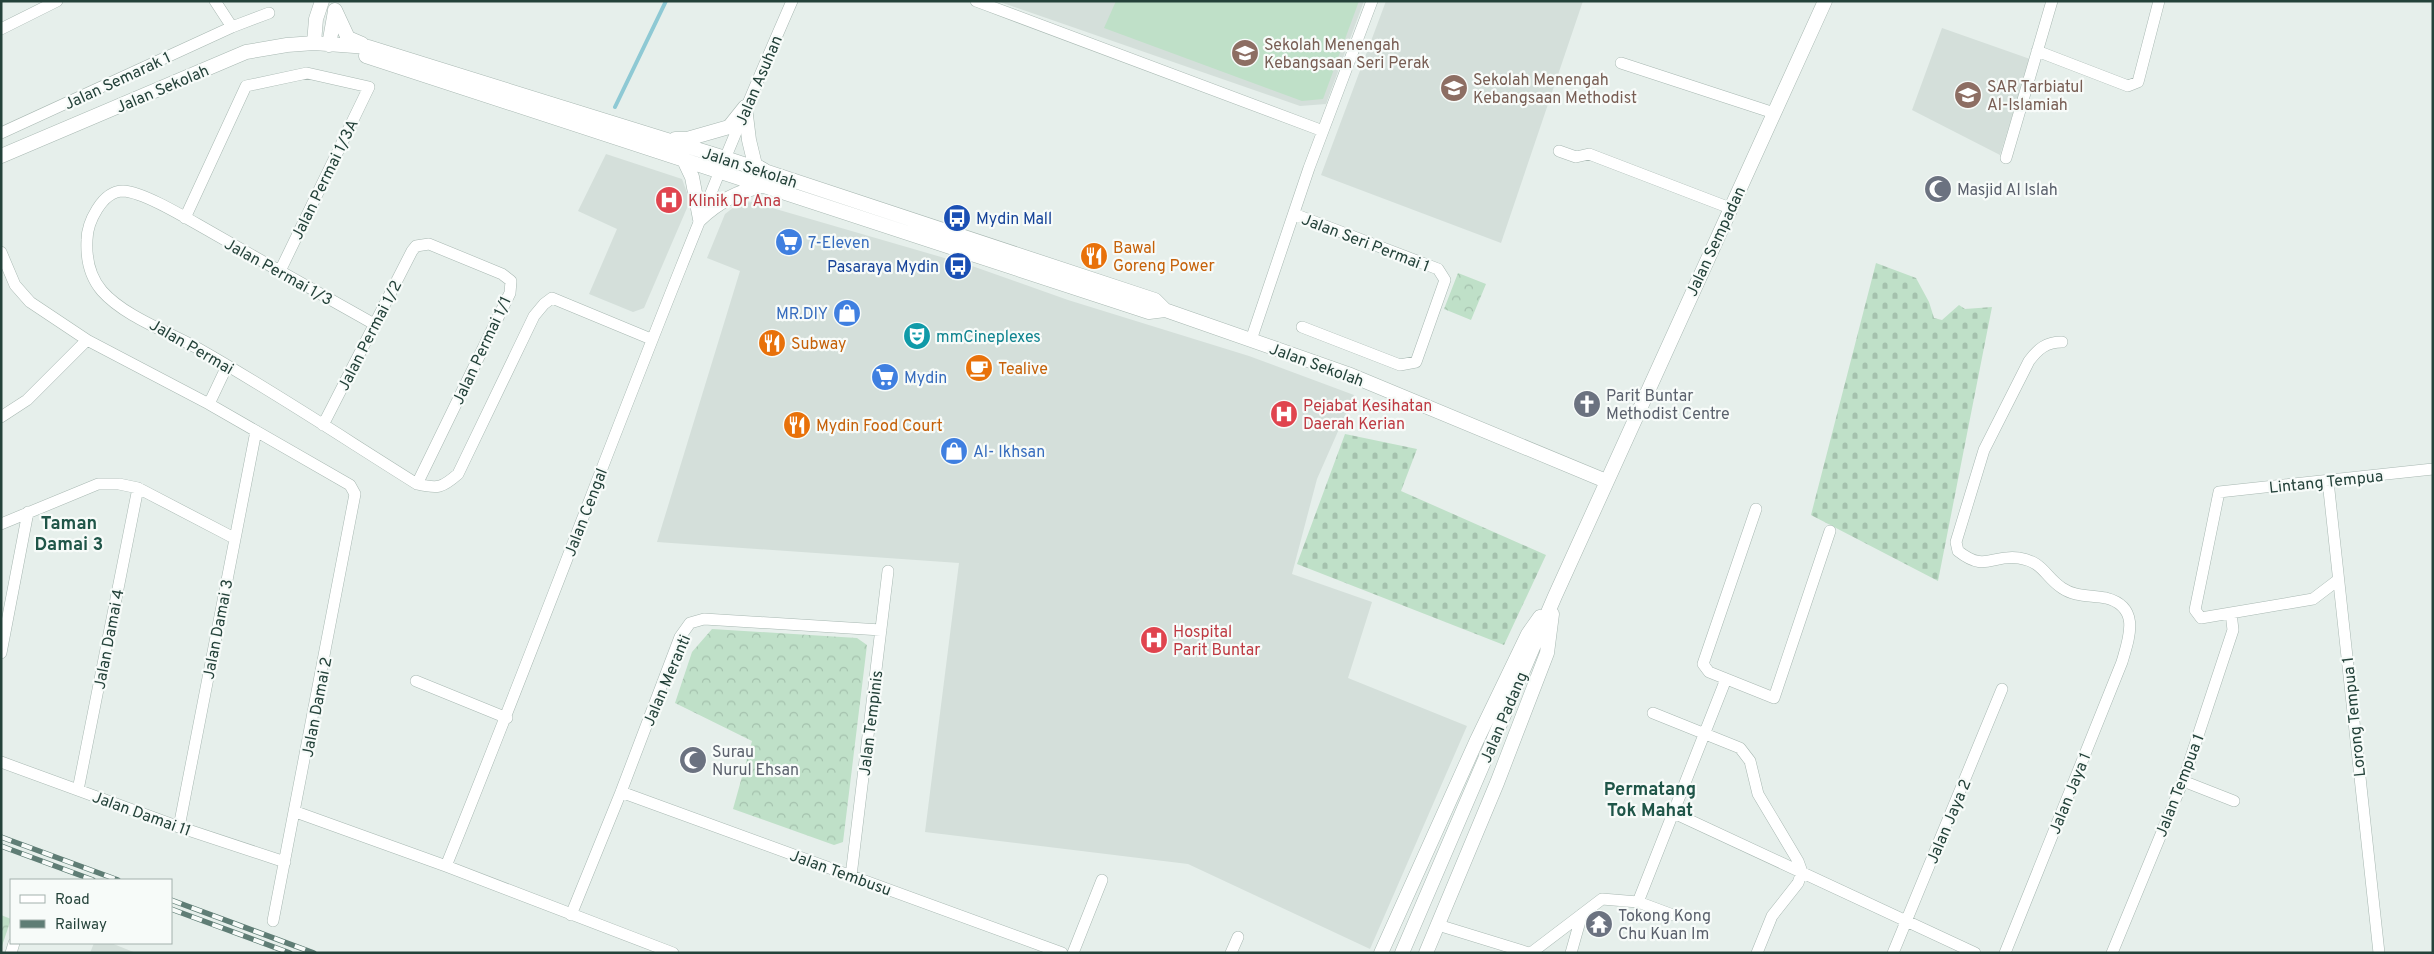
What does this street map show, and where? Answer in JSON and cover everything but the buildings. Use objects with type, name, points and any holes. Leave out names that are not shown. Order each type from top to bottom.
[{"type":"street","points":[[1,29],[57,1]]},
{"type":"street","points":[[214,1],[232,27]]},
{"type":"street","points":[[314,43],[316,19],[322,1]]},
{"type":"street","name":"Jalan Asuhan","points":[[722,164],[792,1]]},
{"type":"street","points":[[976,1],[1323,131]]},
{"type":"street","points":[[1251,340],[1323,131],[1372,1]]},
{"type":"street","name":"Jalan Sempadan","points":[[1606,481],[1825,1]]},
{"type":"street","points":[[2006,158],[2052,1]]},
{"type":"street","points":[[2037,51],[2128,86],[2138,82],[2159,1]]},
{"type":"street","points":[[329,45],[336,6]]},
{"type":"street","points":[[336,6],[348,38],[368,47]]},
{"type":"street","name":"Jalan Semarak 1","points":[[1,132],[232,27],[269,13]]},
{"type":"street","name":"Jalan Sekolah","points":[[1,156],[246,52],[287,44],[314,43],[368,47],[659,138],[722,164],[1149,312],[1165,310],[1348,374],[1606,481]]},
{"type":"street","name":"Jalan Sekolah","points":[[329,45],[683,158],[722,164]]},
{"type":"street","points":[[1621,63],[1774,113]]},
{"type":"street","name":"Jalan Permai 1/3A","points":[[184,218],[246,86],[308,73],[369,87],[280,271]]},
{"type":"street","points":[[659,138],[687,140],[711,134],[729,127],[746,107]]},
{"type":"street","points":[[700,219],[715,205],[766,179],[756,165],[749,140],[746,107]]},
{"type":"street","points":[[1559,151],[1576,157],[1589,154],[1730,208]]},
{"type":"street","points":[[683,158],[692,177],[700,219]]},
{"type":"street","name":"Jalan Cengal","points":[[446,866],[507,718],[651,339],[722,164]]},
{"type":"street","name":"Jalan Permai","points":[[184,218],[136,194],[122,191],[107,198],[94,215],[87,234],[86,255],[92,273],[102,290],[118,306],[227,366],[417,484],[433,488],[445,486],[458,474],[467,459],[534,316],[552,298],[651,339]]},
{"type":"street","name":"Jalan Seri Permai 1","points":[[1294,214],[1438,270],[1445,280],[1416,362],[1400,365],[1302,327]]},
{"type":"street","name":"Jalan Permai 1/3","points":[[184,218],[374,324]]},
{"type":"street","name":"Jalan Permai 1/1","points":[[416,246],[428,244],[502,274],[511,281],[510,292],[417,484]]},
{"type":"street","name":"Jalan Permai 1/2","points":[[324,425],[374,324],[416,246]]},
{"type":"street","points":[[1,252],[15,285],[30,302],[88,340],[256,431]]},
{"type":"street","points":[[1,417],[27,400],[88,340]]},
{"type":"street","name":"Jalan Jaya 1","points":[[2005,953],[2122,662],[2131,632],[2130,618],[2123,607],[2107,598],[2077,594],[2061,588],[2040,566],[2032,561],[2004,557],[1989,562],[1980,562],[1967,559],[1958,551],[1956,542],[1984,450],[2020,377],[2028,361],[2039,348],[2053,342],[2062,342]]},
{"type":"street","points":[[208,404],[227,366]]},
{"type":"street","name":"Jalan Damai 2","points":[[256,431],[350,486],[355,494],[296,812],[273,921]]},
{"type":"street","name":"Jalan Damai 3","points":[[179,827],[256,431]]},
{"type":"street","name":"Lintang Tempua","points":[[2231,613],[2201,618],[2195,610],[2219,492],[2433,469]]},
{"type":"street","name":"Jalan Padang","points":[[1402,953],[1606,481]]},
{"type":"street","name":"Lorong Tempua 1","points":[[2328,481],[2379,953]]},
{"type":"street","points":[[1,524],[98,484],[119,484],[138,488],[234,538]]},
{"type":"street","name":"Jalan Damai 4","points":[[78,790],[138,488]]},
{"type":"street","points":[[1756,509],[1703,664],[1708,672],[1774,698],[1830,531]]},
{"type":"street","points":[[1,653],[28,512]]},
{"type":"street","name":"Jalan Tempinis","points":[[851,876],[888,571]]},
{"type":"street","points":[[2231,613],[2313,599],[2338,580]]},
{"type":"street","points":[[1426,953],[1497,783],[1547,653],[1555,596]]},
{"type":"street","points":[[1381,953],[1476,742],[1523,643],[1555,596]]},
{"type":"street","name":"Jalan Tempua 1","points":[[2112,953],[2183,781],[2233,630],[2231,613]]},
{"type":"street","name":"Jalan Meranti","points":[[571,915],[621,792],[680,637],[690,623],[704,619],[881,630]]},
{"type":"street","points":[[1638,902],[1726,680]]},
{"type":"street","points":[[416,681],[507,718]]},
{"type":"street","name":"Jalan Jaya 2","points":[[1893,953],[2002,689]]},
{"type":"street","points":[[1653,713],[1740,748],[1750,761],[1758,794],[1798,861],[1802,872],[1798,883],[1772,916],[1757,953]]},
{"type":"street","name":"Jalan Damai 11","points":[[1,762],[179,827],[285,862]]},
{"type":"street","points":[[2183,781],[2234,801]]},
{"type":"street","name":"Jalan Tembusu","points":[[621,792],[1062,953]]},
{"type":"street","points":[[296,812],[446,866],[673,953]]},
{"type":"street","points":[[1674,813],[1975,953]]},
{"type":"street","points":[[1073,953],[1102,880]]},
{"type":"street","points":[[1438,925],[1530,953],[1602,899],[1638,902],[1673,915]]},
{"type":"street","points":[[1571,953],[1582,914]]},
{"type":"street","points":[[1231,953],[1238,936]]},
{"type":"shaded area","name":"Sekolah Menengah Kebangsaan Seri Perak","points":[[997,1],[1364,1],[1326,104],[1300,106]]},
{"type":"shaded area","name":"Sekolah Menengah Kebangsaan Methodist","points":[[1386,1],[1583,1],[1501,243],[1321,175]]},
{"type":"shaded area","name":"SAR Tarbiatul Al-Islamiah","points":[[1942,28],[2030,59],[2000,155],[1912,110]]},
{"type":"shaded area","points":[[606,154],[682,179],[690,201],[644,308],[633,312],[589,294],[617,229],[578,211]]},
{"type":"shaded area","name":"Hospital Parit Buntar","points":[[752,202],[972,266],[1068,300],[1249,356],[1354,395],[1317,479],[1292,574],[1372,602],[1348,678],[1467,726],[1370,949],[1188,864],[925,832],[959,563],[657,542],[740,271],[707,258],[725,214],[738,204]]},
{"type":"shaded area","points":[[94,944],[114,944],[136,953],[90,953]]},
{"type":"green space","name":"Sekolah Menengah Kebangsaan Seri Perak","points":[[1116,1],[1359,1],[1323,99],[1302,101],[1104,28]]},
{"type":"green space","points":[[1876,263],[1916,278],[1929,302],[1934,318],[1942,320],[1959,305],[1965,309],[1992,307],[1938,581],[1811,515]]},
{"type":"green space","points":[[1458,273],[1486,284],[1471,320],[1444,309]]},
{"type":"green space","points":[[1345,434],[1417,449],[1401,491],[1546,555],[1504,645],[1297,564]]},
{"type":"green space","points":[[712,629],[857,638],[867,645],[843,842],[834,845],[733,809],[752,741],[675,703],[692,652]]},
{"type":"green space","points":[[1,915],[10,919],[10,922],[1,949]]},
{"type":"waterway","points":[[615,107],[666,1]]},
{"type":"railway","points":[[1,837],[115,879]]},
{"type":"railway","points":[[1,846],[90,879]]},
{"type":"railway","points":[[172,900],[314,953]]},
{"type":"railway","points":[[172,909],[290,953]]},
{"type":"place","name":"Sekolah Menengah Kebangsaan Seri Perak","points":[[1245,53]]},
{"type":"place","name":"Sekolah Menengah Kebangsaan Methodist","points":[[1454,88]]},
{"type":"place","name":"SAR Tarbiatul Al-Islamiah","points":[[1968,95]]},
{"type":"place","name":"Masjid Al Islah","points":[[1938,189]]},
{"type":"place","name":"Klinik Dr Ana","points":[[669,200]]},
{"type":"place","name":"Mydin Mall","points":[[957,218]]},
{"type":"place","name":"7-Eleven","points":[[789,242]]},
{"type":"place","name":"Bawal Goreng Power","points":[[1094,256]]},
{"type":"place","name":"Pasaraya Mydin","points":[[958,266]]},
{"type":"place","name":"MR.DIY","points":[[847,313]]},
{"type":"place","name":"mmCineplexes","points":[[917,336]]},
{"type":"place","name":"Subway","points":[[772,343]]},
{"type":"place","name":"Tealive","points":[[979,368]]},
{"type":"place","name":"Mydin","points":[[885,377]]},
{"type":"place","name":"Parit Buntar Methodist Centre","points":[[1587,404]]},
{"type":"place","name":"Pejabat Kesihatan Daerah Kerian","points":[[1284,414]]},
{"type":"place","name":"Mydin Food Court","points":[[797,425]]},
{"type":"place","name":"Al- Ikhsan","points":[[954,451]]},
{"type":"place","name":"Hospital Parit Buntar","points":[[1154,640]]},
{"type":"place","name":"Surau Nurul Ehsan","points":[[693,760]]},
{"type":"place","name":"Tokong Kong Chu Kuan Im","points":[[1599,924]]},
{"type":"district","name":"Taman Damai 3","points":[[69,533]]},
{"type":"district","name":"Permatang Tok Mahat","points":[[1650,800]]}]
